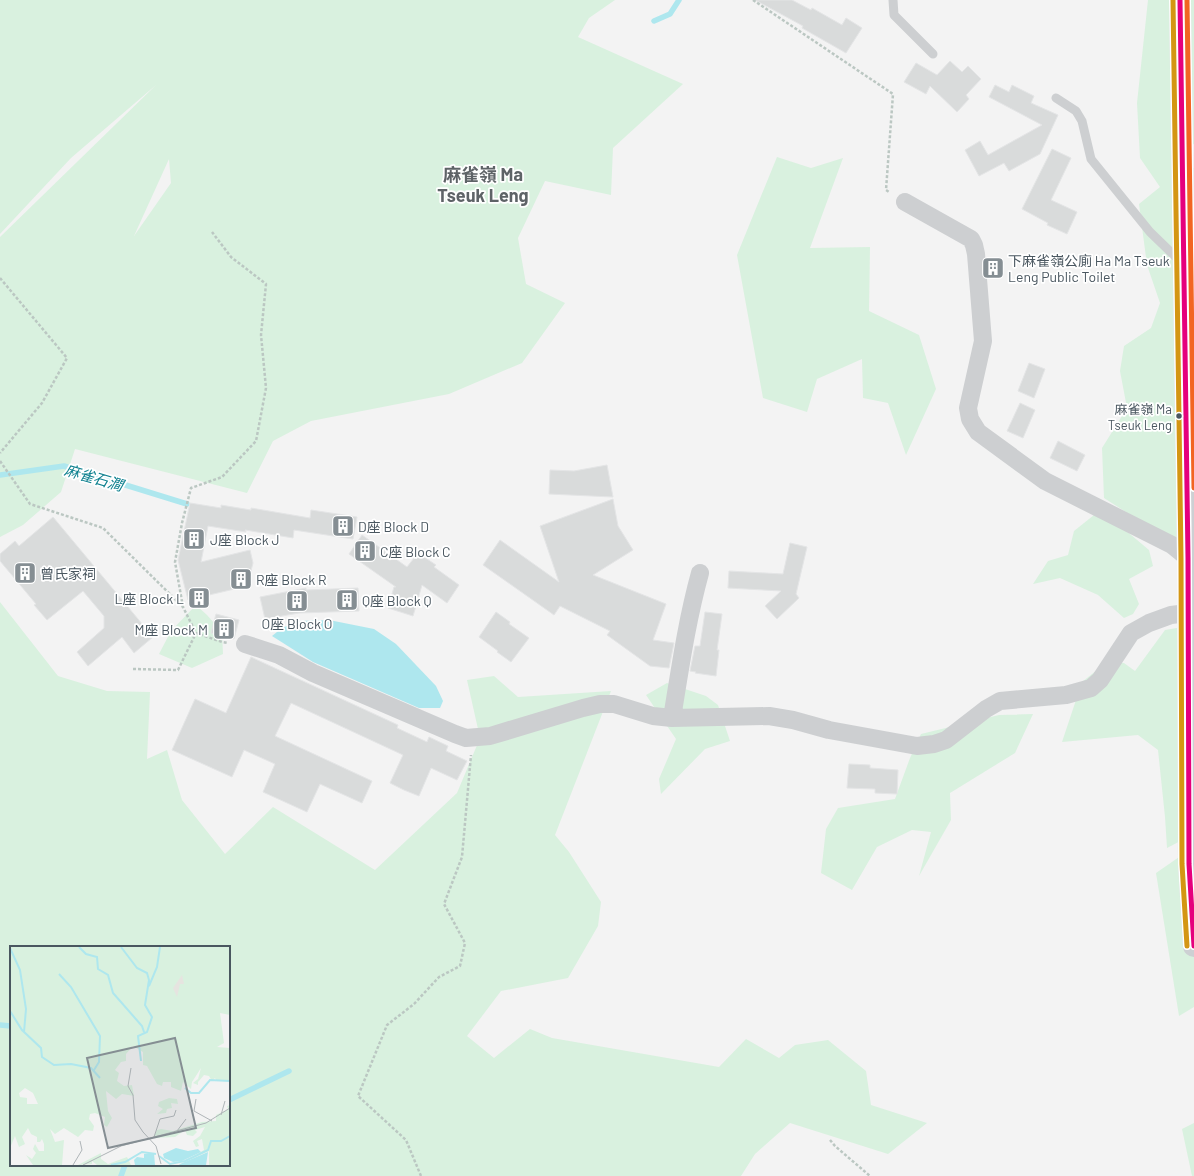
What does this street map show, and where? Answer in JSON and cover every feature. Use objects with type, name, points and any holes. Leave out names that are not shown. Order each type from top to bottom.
[{"type":"main road","points":[[1180,0],[1188,558],[1191,608],[1189,864],[1194,946]]},
{"type":"street","points":[[905,202],[970,239],[974,245],[977,262],[983,341],[968,408],[970,419],[978,432],[1045,481],[1172,545],[1188,558]]},
{"type":"street","points":[[672,718],[684,644],[700,573]]},
{"type":"street","points":[[245,644],[279,655],[314,673],[466,738],[490,736],[583,708],[600,704],[614,704],[653,716],[672,718],[769,716],[793,720],[829,730],[917,746],[934,744],[946,740],[986,709],[1000,702],[1066,695],[1091,688],[1100,680],[1130,633],[1149,623],[1191,608]]},
{"type":"lane","points":[[893,0],[894,15],[933,54]]},
{"type":"lane","points":[[1056,98],[1076,111],[1082,121],[1092,159],[1150,232],[1184,265]]},
{"type":"path","points":[[754,0],[893,94],[886,190],[905,202]]},
{"type":"path","points":[[212,232],[231,257],[266,284],[261,335],[266,388],[256,440],[222,476],[191,488],[182,523],[175,562],[183,607],[196,633],[222,642],[245,644]]},
{"type":"path","points":[[0,278],[67,358],[42,403],[0,453]]},
{"type":"path","points":[[0,461],[30,504],[103,528],[183,607]]},
{"type":"path","points":[[133,669],[178,670],[196,633]]},
{"type":"path","points":[[421,1176],[406,1140],[358,1096],[387,1025],[414,1004],[439,977],[460,966],[465,943],[444,904],[462,857],[472,748],[466,738]]},
{"type":"path","points":[[830,1140],[870,1176]]},
{"type":"green space","points":[[0,0],[615,0],[589,18],[578,37],[683,84],[613,148],[611,195],[545,181],[518,238],[526,284],[565,303],[522,363],[449,394],[311,421],[273,441],[247,493],[75,449],[61,492],[23,525],[0,537],[0,237],[156,85],[71,158],[0,234]],"holes":[[[169,159],[171,183],[134,236]]]},
{"type":"green space","points":[[1148,0],[1194,0],[1194,144],[1184,147],[1184,167],[1194,168],[1194,551],[1143,523],[1104,498],[1102,448],[1127,408],[1120,371],[1124,346],[1151,328],[1160,303],[1147,265],[1139,204],[1160,187],[1140,158],[1137,103]]},
{"type":"green space","points":[[777,157],[811,168],[843,158],[810,248],[870,247],[869,311],[919,335],[936,389],[906,455],[888,403],[863,398],[862,359],[817,379],[807,412],[763,398],[737,255]]},
{"type":"green space","points":[[1094,515],[1124,529],[1149,550],[1153,566],[1129,579],[1139,604],[1133,614],[1124,618],[1098,595],[1060,578],[1033,584],[1048,561],[1068,555],[1074,531]]},
{"type":"green space","points":[[0,602],[58,676],[107,691],[150,692],[147,759],[167,750],[182,800],[225,854],[273,807],[375,870],[457,793],[480,738],[467,680],[494,676],[518,697],[611,691],[555,835],[569,852],[601,902],[598,926],[568,978],[501,991],[467,1036],[494,1058],[530,1029],[552,1038],[719,1067],[746,1039],[779,1058],[795,1045],[828,1040],[866,1071],[871,1105],[927,1123],[888,1154],[790,1123],[755,1154],[741,1176],[0,1176]]},
{"type":"green space","points":[[196,605],[222,632],[223,654],[192,668],[159,654],[171,631]]},
{"type":"green space","points":[[1194,625],[1194,834],[1167,848],[1158,750],[1138,735],[1062,742],[1082,682],[1107,662],[1124,663],[1135,671],[1165,630]]},
{"type":"green space","points":[[667,683],[706,696],[718,705],[730,741],[705,749],[661,794],[659,779],[676,739],[646,695]]},
{"type":"green space","points":[[1033,714],[1015,753],[950,793],[951,820],[919,876],[931,832],[912,830],[877,847],[852,890],[821,873],[826,829],[838,808],[895,799],[910,758],[921,734],[999,715]]},
{"type":"green space","points":[[1182,855],[1194,868],[1194,1007],[1179,1016],[1156,873]]},
{"type":"green space","points":[[1194,1123],[1194,1176],[1192,1176],[1182,1129]]},
{"type":"water","points":[[329,620],[374,629],[396,644],[436,686],[443,701],[440,708],[419,708],[313,662],[272,636],[282,628],[299,621]]},
{"type":"building","points":[[755,0],[792,0],[811,10],[812,8],[842,25],[846,18],[862,28],[846,53],[802,28],[803,26]]},
{"type":"building","points":[[950,61],[962,72],[968,66],[981,79],[966,95],[969,99],[957,112],[930,86],[926,94],[904,82],[916,63],[937,75]]},
{"type":"building","points":[[995,85],[1009,92],[1012,85],[1034,96],[1031,103],[1058,115],[1040,154],[1009,171],[1004,163],[979,176],[965,150],[980,141],[988,155],[1042,125],[989,97]]},
{"type":"building","points":[[1052,149],[1071,158],[1051,200],[1077,212],[1067,234],[1047,225],[1048,223],[1022,209]]},
{"type":"building","points":[[1029,363],[1045,369],[1034,398],[1018,391]]},
{"type":"building","points":[[1020,403],[1035,410],[1023,438],[1007,431]]},
{"type":"building","points":[[1058,441],[1085,455],[1077,471],[1050,458]]},
{"type":"building","points":[[607,465],[613,497],[549,494],[550,470],[574,471]]},
{"type":"building","points":[[613,499],[618,526],[633,550],[593,575],[666,604],[653,640],[674,643],[669,668],[650,666],[607,635],[610,631],[560,606],[554,615],[483,565],[500,540],[559,582],[540,526]]},
{"type":"building","points":[[190,503],[221,508],[221,505],[251,510],[251,508],[310,518],[311,510],[357,517],[353,539],[294,530],[293,538],[245,530],[246,532],[208,526],[201,562],[250,550],[253,563],[247,586],[188,600],[178,560]]},
{"type":"building","points":[[53,517],[153,637],[134,653],[122,637],[88,666],[77,652],[104,628],[104,616],[83,591],[47,620],[34,605],[36,604],[0,561],[0,554],[15,541],[19,546]]},
{"type":"building","points":[[362,535],[407,567],[418,553],[436,565],[434,567],[459,585],[447,603],[422,585],[413,616],[388,608],[394,587],[396,587],[349,554]]},
{"type":"building","points":[[790,543],[807,547],[796,594],[799,598],[777,619],[765,606],[781,591],[728,588],[729,571],[783,574]]},
{"type":"building","points":[[306,588],[306,590],[358,588],[359,611],[299,613],[265,619],[260,597]]},
{"type":"building","points":[[496,612],[510,622],[509,624],[529,638],[511,662],[479,637]]},
{"type":"building","points":[[705,612],[722,614],[717,650],[719,650],[716,676],[690,671],[695,646],[700,646]]},
{"type":"building","name":"M座 Block M","points":[[216,614],[239,620],[234,639],[211,633]]},
{"type":"building","points":[[251,657],[398,725],[397,728],[427,742],[429,737],[448,746],[446,751],[467,761],[457,780],[431,768],[419,796],[404,790],[390,783],[403,755],[291,703],[275,736],[372,781],[362,803],[320,784],[307,812],[263,792],[275,764],[244,750],[232,777],[172,750],[195,699],[226,713]]},
{"type":"building","points":[[849,764],[870,765],[870,768],[898,770],[897,794],[875,793],[875,789],[847,788]]},
{"type":"waterway","points":[[654,21],[670,14],[679,0]]},
{"type":"waterway","name":"麻雀石澗","points":[[0,475],[64,466],[187,504]]},
{"type":"waterway","points":[[0,1025],[10,1026]]},
{"type":"waterway","points":[[230,1100],[289,1071]]},
{"type":"waterway","points":[[121,1176],[125,1166]]},
{"type":"transit line","points":[[1173,0],[1181,558],[1182,864],[1187,946]]},
{"type":"transit line","points":[[1180,0],[1188,558],[1189,864],[1194,946]]},
{"type":"transit line","points":[[1187,0],[1194,488]]},
{"type":"place","name":"下麻雀嶺公廁 Ha Ma Tseuk Leng Public Toilet","points":[[993,268]]},
{"type":"place","name":"麻雀嶺 Ma Tseuk Leng","points":[[1179,416]]},
{"type":"place","name":"D座 Block D","points":[[343,526]]},
{"type":"place","name":"J座 Block J","points":[[194,539]]},
{"type":"place","name":"C座 Block C","points":[[365,551]]},
{"type":"place","name":"曾氏家祠","points":[[25,573]]},
{"type":"place","name":"R座 Block R","points":[[241,579]]},
{"type":"place","name":"L座 Block L","points":[[199,598]]},
{"type":"place","name":"Q座 Block Q","points":[[347,600]]},
{"type":"place","name":"O座 Block O","points":[[297,601]]},
{"type":"place","name":"M座 Block M","points":[[224,629]]},
{"type":"district","name":"麻雀嶺 Ma Tseuk Leng","points":[[483,184]]}]
